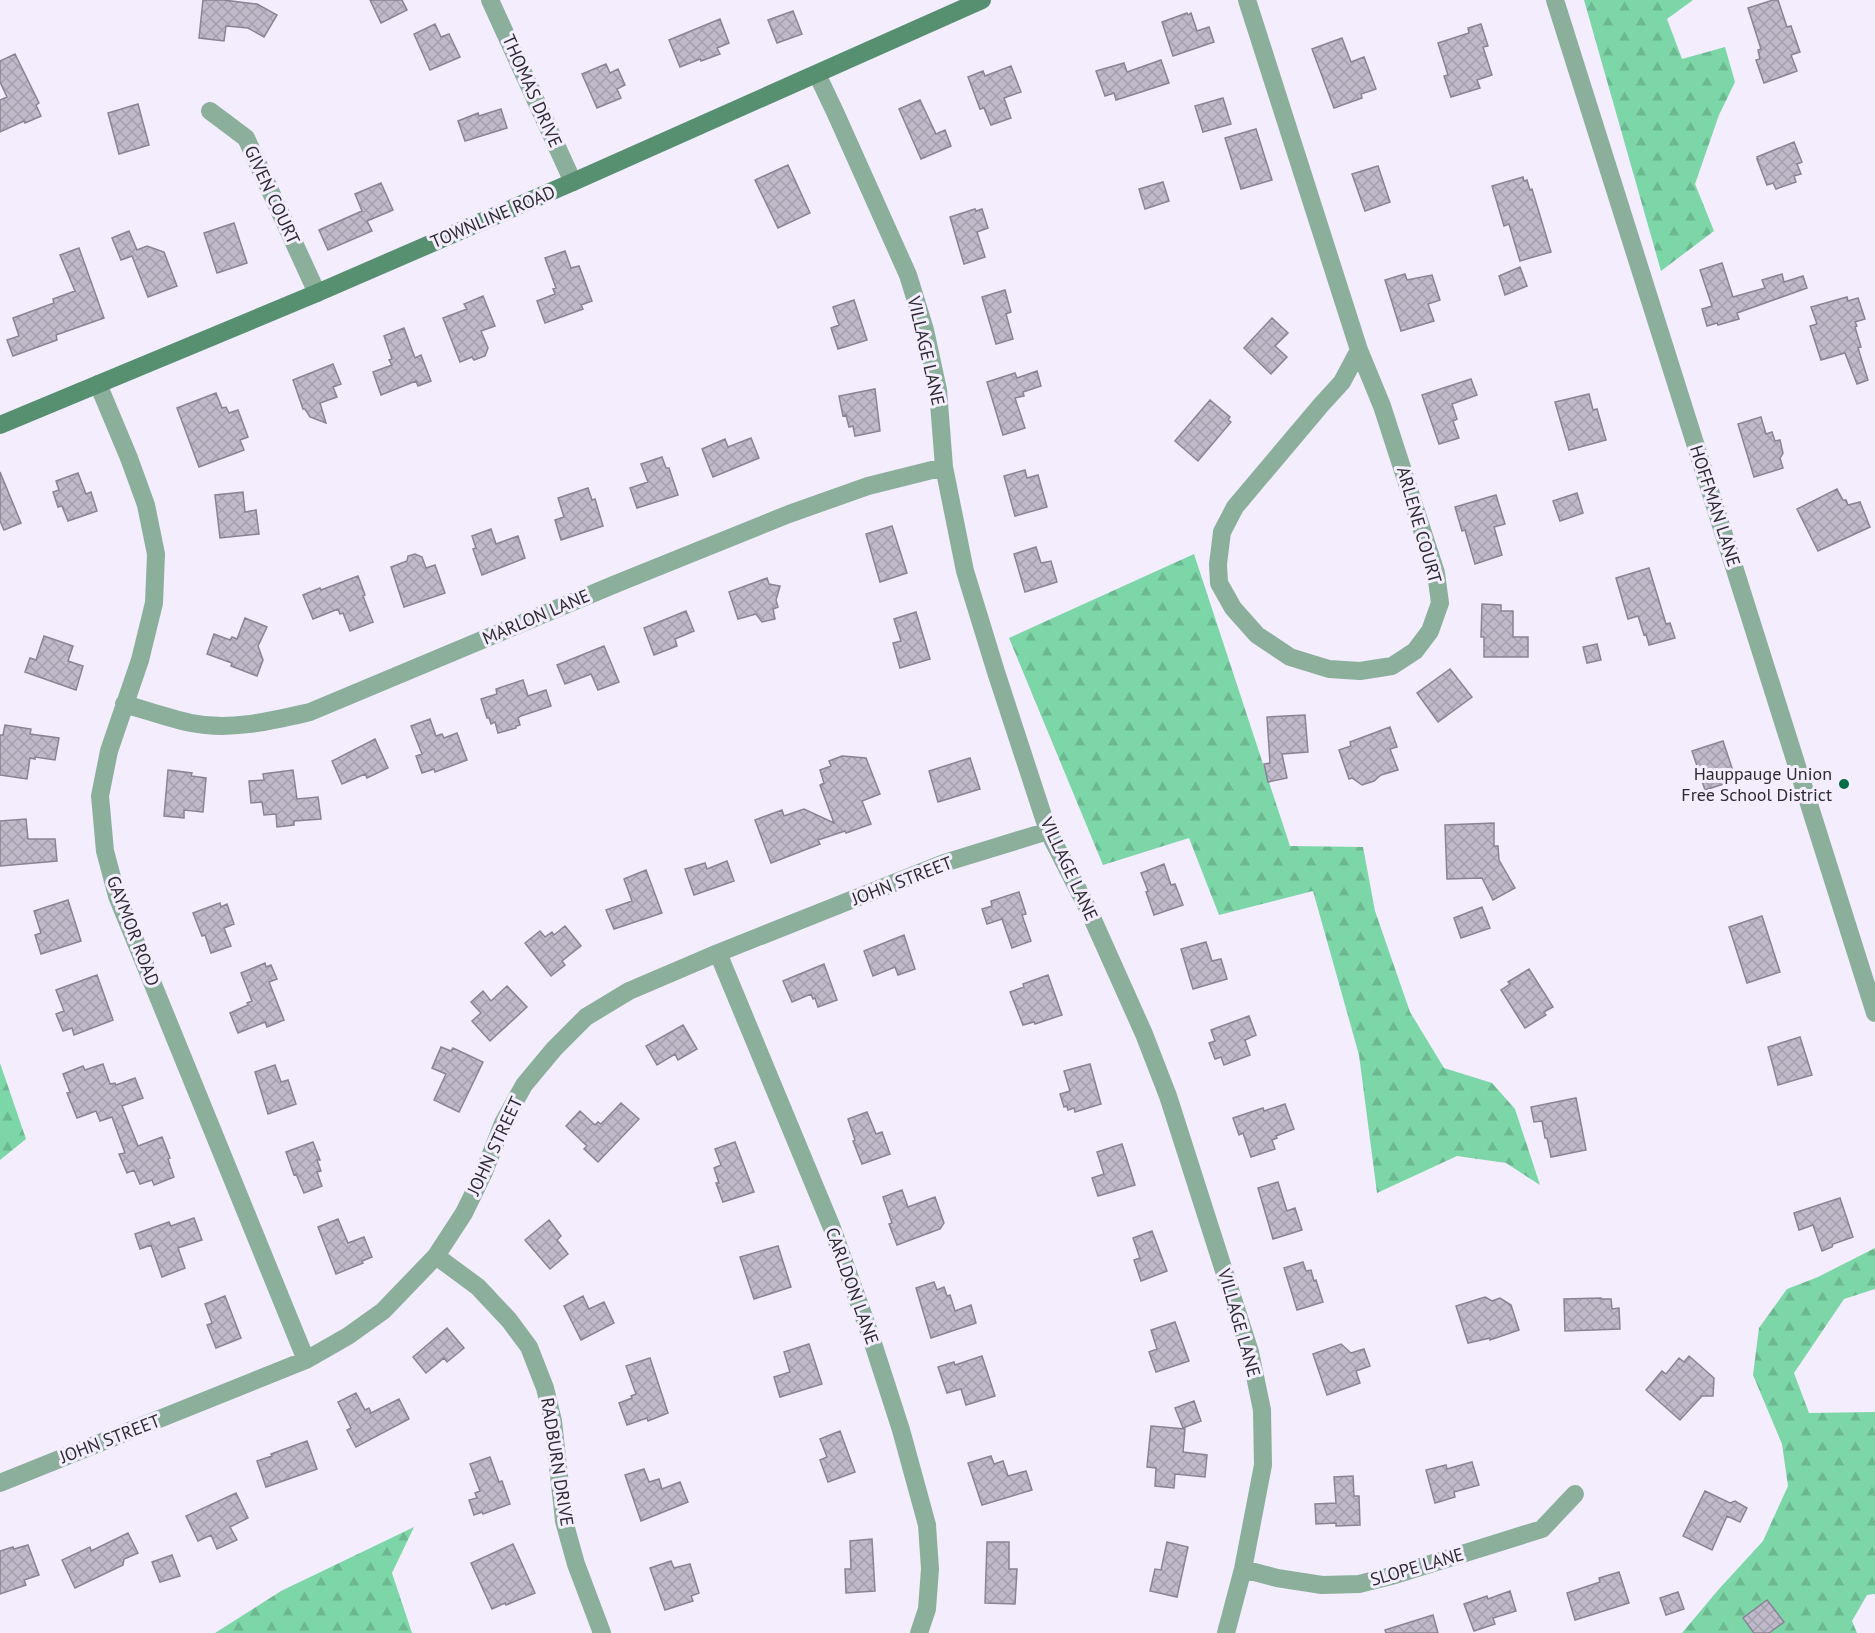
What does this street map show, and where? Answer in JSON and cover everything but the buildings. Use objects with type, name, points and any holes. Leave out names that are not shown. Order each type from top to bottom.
[{"type":"street","name":"THOMAS DRIVE","points":[[490,0],[573,182]]},
{"type":"street","name":"TOWNLINE ROAD","points":[[0,425],[317,293],[982,0]]},
{"type":"street","name":"ARLENE COURT","points":[[1247,0],[1359,350],[1382,406],[1436,573],[1440,603],[1431,631],[1414,651],[1392,666],[1360,672],[1329,669],[1290,657],[1257,635],[1233,608],[1219,583],[1218,564],[1222,532],[1235,507],[1342,382],[1359,350]]},
{"type":"street","name":"HOFFMAN LANE","points":[[1555,0],[1875,1013]]},
{"type":"street","name":"VILLAGE LANE","points":[[817,74],[908,275],[925,330],[938,390],[944,467],[965,571],[1048,831],[1098,931],[1144,1034],[1168,1096],[1250,1352],[1262,1410],[1263,1465],[1243,1569],[1226,1633]]},
{"type":"street","name":"GIVEN COURT","points":[[210,111],[246,138],[317,293]]},
{"type":"street","name":"GAYMOR ROAD","points":[[98,384],[146,505],[156,554],[154,603],[140,660],[110,751],[100,796],[105,851],[117,896],[306,1360]]},
{"type":"street","name":"MARLON LANE","points":[[124,704],[192,723],[229,726],[266,723],[310,712],[618,582],[789,514],[868,486],[944,467]]},
{"type":"street","name":"JOHN STREET","points":[[0,1483],[306,1360],[348,1336],[383,1311],[436,1256],[464,1213],[484,1172],[503,1123],[524,1085],[554,1049],[586,1017],[629,991],[718,953],[944,863],[1048,831]]},
{"type":"street","name":"CARLDON LANE","points":[[718,953],[832,1228],[901,1430],[927,1525],[930,1569],[927,1609],[919,1633]]},
{"type":"street","name":"RADBURN DRIVE","points":[[436,1256],[478,1287],[509,1320],[529,1347],[545,1388],[553,1421],[564,1521],[576,1564],[602,1633]]},
{"type":"street","name":"SLOPE LANE","points":[[1243,1569],[1323,1586],[1359,1584],[1395,1575],[1542,1528],[1575,1494]]},
{"type":"green space","points":[[1584,0],[1693,0],[1667,19],[1682,59],[1725,47],[1735,82],[1719,115],[1695,184],[1714,231],[1661,271]]},
{"type":"green space","points":[[1194,554],[1290,846],[1363,847],[1375,911],[1410,1012],[1444,1068],[1492,1083],[1515,1109],[1540,1185],[1506,1163],[1457,1156],[1377,1193],[1359,1055],[1313,891],[1219,915],[1189,838],[1103,865],[1009,638]]},
{"type":"green space","points":[[0,1063],[26,1139],[0,1160]]},
{"type":"green space","points":[[1875,1248],[1875,1289],[1844,1299],[1794,1373],[1809,1413],[1875,1412],[1875,1594],[1867,1595],[1852,1621],[1857,1633],[1682,1633],[1763,1541],[1788,1486],[1782,1444],[1753,1375],[1759,1328],[1787,1289],[1818,1277]]},
{"type":"green space","points":[[414,1527],[392,1573],[412,1633],[215,1633],[281,1591]]},
{"type":"place","name":"Hauppauge Union Free School District","points":[[1844,784]]}]
